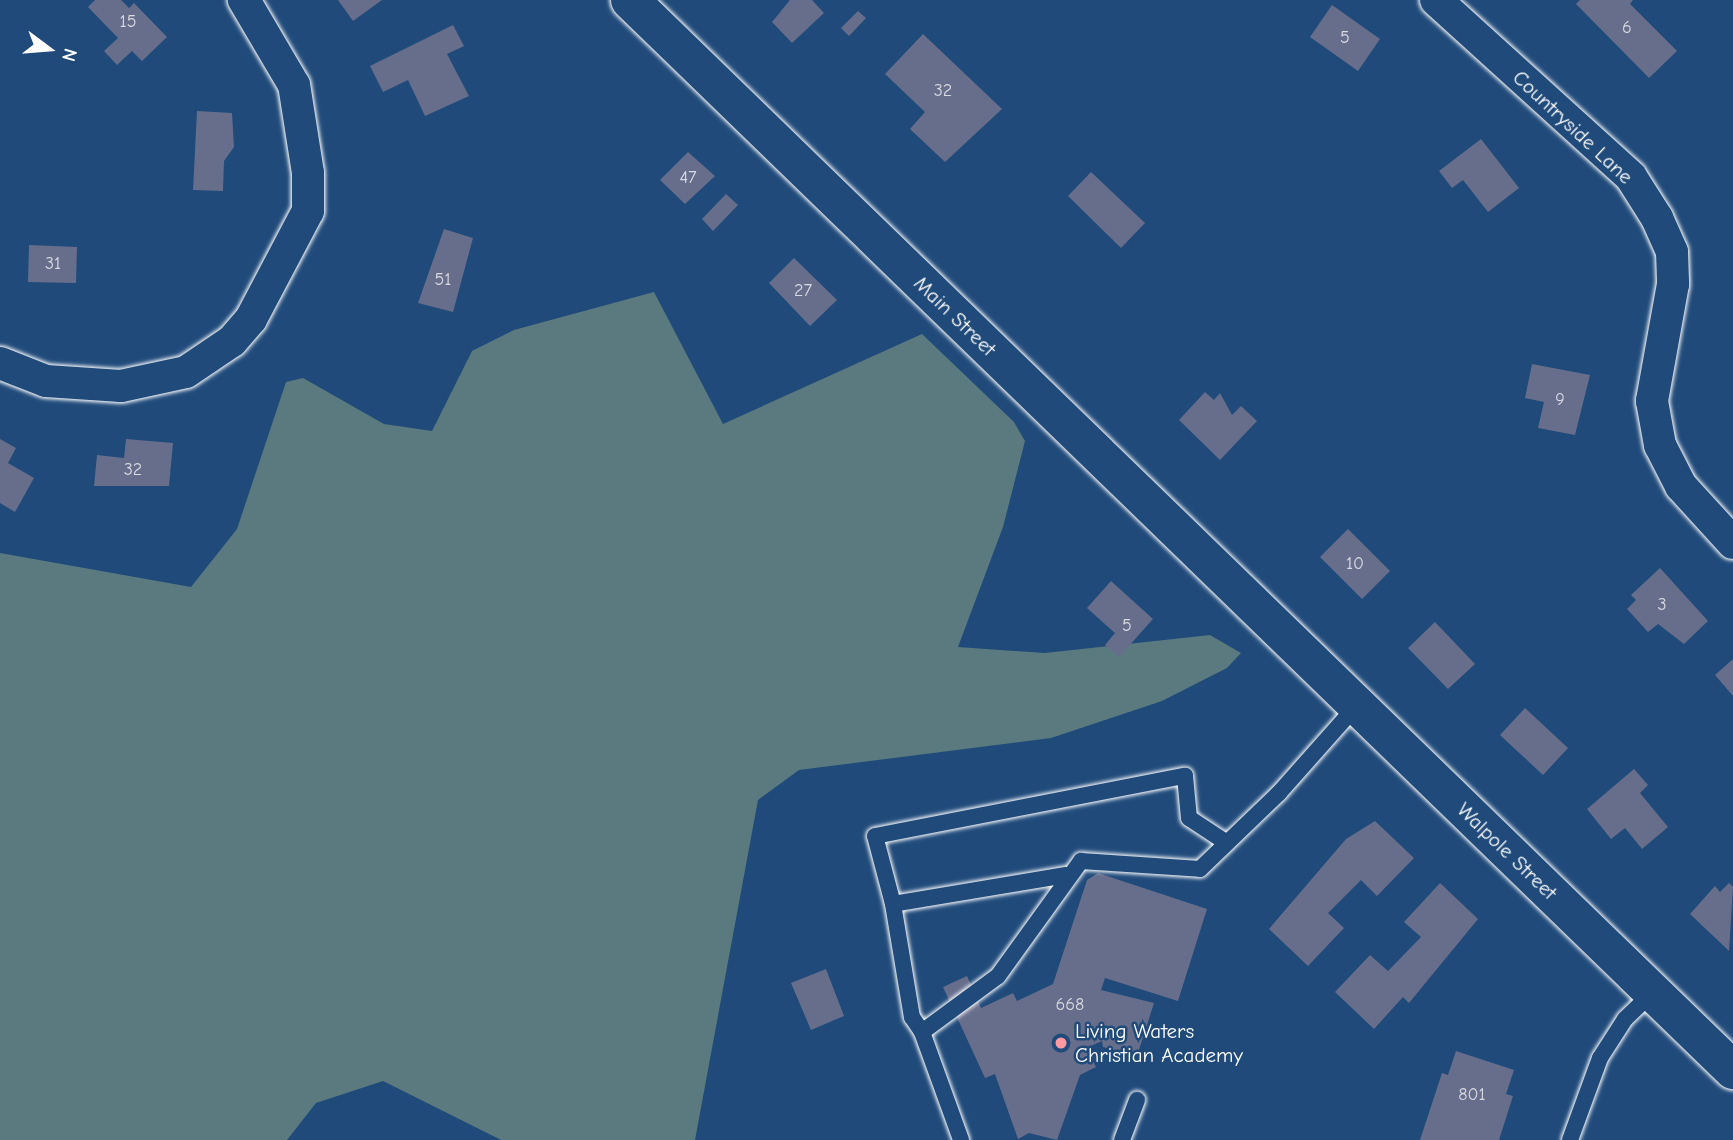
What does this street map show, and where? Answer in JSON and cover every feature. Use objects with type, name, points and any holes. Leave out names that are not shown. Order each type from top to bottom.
[{"type":"main road","name":"Main Street","points":[[630,0],[1281,632]]},
{"type":"main road","name":"Walpole Street","points":[[1281,632],[1733,1070]]},
{"type":"street","points":[[0,363],[46,381],[121,386],[186,372],[232,341],[251,319],[308,212],[308,173],[294,85],[244,0]]},
{"type":"street","name":"Countryside Lane","points":[[1454,6],[1631,177],[1657,218],[1672,252],[1673,284],[1652,401],[1660,445],[1681,486],[1733,543]]},
{"type":"lane","points":[[922,1032],[998,976],[1066,874],[1081,861],[1098,860],[1200,869],[1357,705]]},
{"type":"lane","points":[[961,1140],[922,1032],[912,1017],[893,904],[875,836],[1185,776],[1189,818],[1227,843]]},
{"type":"lane","points":[[893,904],[1066,874]]},
{"type":"lane","points":[[1570,1140],[1600,1058],[1625,1019],[1653,992]]},
{"type":"lane","points":[[1122,1140],[1137,1100]]},
{"type":"green space","points":[[654,292],[723,424],[922,334],[1014,422],[1025,441],[1003,527],[958,647],[1045,653],[1210,635],[1241,653],[1227,668],[1162,701],[1051,738],[799,770],[758,800],[695,1140],[501,1140],[383,1081],[316,1103],[287,1140],[0,1140],[0,553],[191,587],[237,529],[286,382],[303,378],[384,424],[432,431],[472,351],[514,330]]},
{"type":"building","points":[[95,0],[121,0],[129,8],[134,3],[167,37],[142,61],[132,51],[117,65],[104,51],[118,38],[88,7]]},
{"type":"building","points":[[338,0],[382,0],[353,21]]},
{"type":"building","points":[[790,0],[812,0],[824,13],[792,43],[772,22]]},
{"type":"building","points":[[1580,0],[1633,0],[1630,4],[1677,51],[1649,78],[1576,4]]},
{"type":"building","points":[[1332,5],[1380,39],[1358,71],[1310,37]]},
{"type":"building","points":[[858,11],[866,18],[849,36],[841,28]]},
{"type":"building","points":[[453,25],[464,46],[447,54],[469,96],[425,116],[408,80],[383,92],[370,66]]},
{"type":"building","points":[[923,34],[1002,109],[945,162],[910,129],[925,112],[885,74]]},
{"type":"building","points":[[197,111],[232,113],[234,147],[224,161],[223,191],[193,190]]},
{"type":"building","points":[[1481,139],[1519,188],[1488,212],[1463,180],[1452,188],[1439,171]]},
{"type":"building","points":[[688,152],[715,176],[685,204],[660,180]]},
{"type":"building","points":[[1091,172],[1145,223],[1121,248],[1068,196]]},
{"type":"building","points":[[726,194],[738,205],[713,231],[702,219]]},
{"type":"building","points":[[444,229],[473,238],[453,312],[418,303]]},
{"type":"building","points":[[29,245],[77,247],[76,283],[28,282]]},
{"type":"building","points":[[794,258],[837,300],[810,326],[769,283]]},
{"type":"building","points":[[1532,364],[1590,375],[1575,435],[1538,428],[1544,402],[1525,398]]},
{"type":"building","points":[[1205,392],[1214,400],[1220,393],[1232,415],[1241,406],[1257,421],[1220,460],[1179,420]]},
{"type":"building","points":[[0,439],[16,448],[8,463],[34,478],[15,512],[0,503]]},
{"type":"building","points":[[126,439],[173,443],[169,486],[94,486],[97,455],[124,458]]},
{"type":"building","points":[[1348,529],[1390,571],[1362,599],[1320,557]]},
{"type":"building","points":[[1660,568],[1708,621],[1684,644],[1658,624],[1648,632],[1627,609],[1636,600],[1631,595]]},
{"type":"building","points":[[1111,581],[1153,619],[1119,657],[1105,645],[1115,633],[1087,608]]},
{"type":"building","points":[[1435,622],[1475,664],[1448,689],[1408,648]]},
{"type":"building","points":[[1733,659],[1733,696],[1715,675]]},
{"type":"building","points":[[1525,708],[1568,748],[1543,775],[1500,735]]},
{"type":"building","points":[[1634,769],[1648,785],[1640,793],[1668,827],[1642,849],[1625,828],[1611,839],[1587,809]]},
{"type":"building","points":[[1375,821],[1414,858],[1377,896],[1361,880],[1328,913],[1344,928],[1308,966],[1269,929],[1346,839]]},
{"type":"building","points":[[1098,873],[1207,909],[1178,1001],[1105,978],[1101,990],[1154,1003],[1137,1056],[1103,1047],[1102,1041],[1086,1048],[1096,1067],[1080,1075],[1057,1140],[1029,1133],[1018,1139],[995,1074],[985,1078],[943,987],[967,976],[981,1008],[1013,993],[1017,1001],[1053,984],[1087,880]]},
{"type":"building","points":[[1440,883],[1478,919],[1409,1003],[1403,997],[1374,1029],[1335,992],[1370,955],[1388,971],[1421,937],[1404,922]]},
{"type":"building","points":[[1729,883],[1733,887],[1729,951],[1690,914],[1715,886],[1720,892]]},
{"type":"building","points":[[826,969],[844,1016],[811,1030],[791,983]]},
{"type":"building","points":[[1456,1051],[1514,1070],[1506,1094],[1513,1096],[1499,1140],[1420,1140],[1442,1073],[1448,1075]]},
{"type":"place","name":"Living Waters Christian Academy","points":[[1061,1043]]}]
